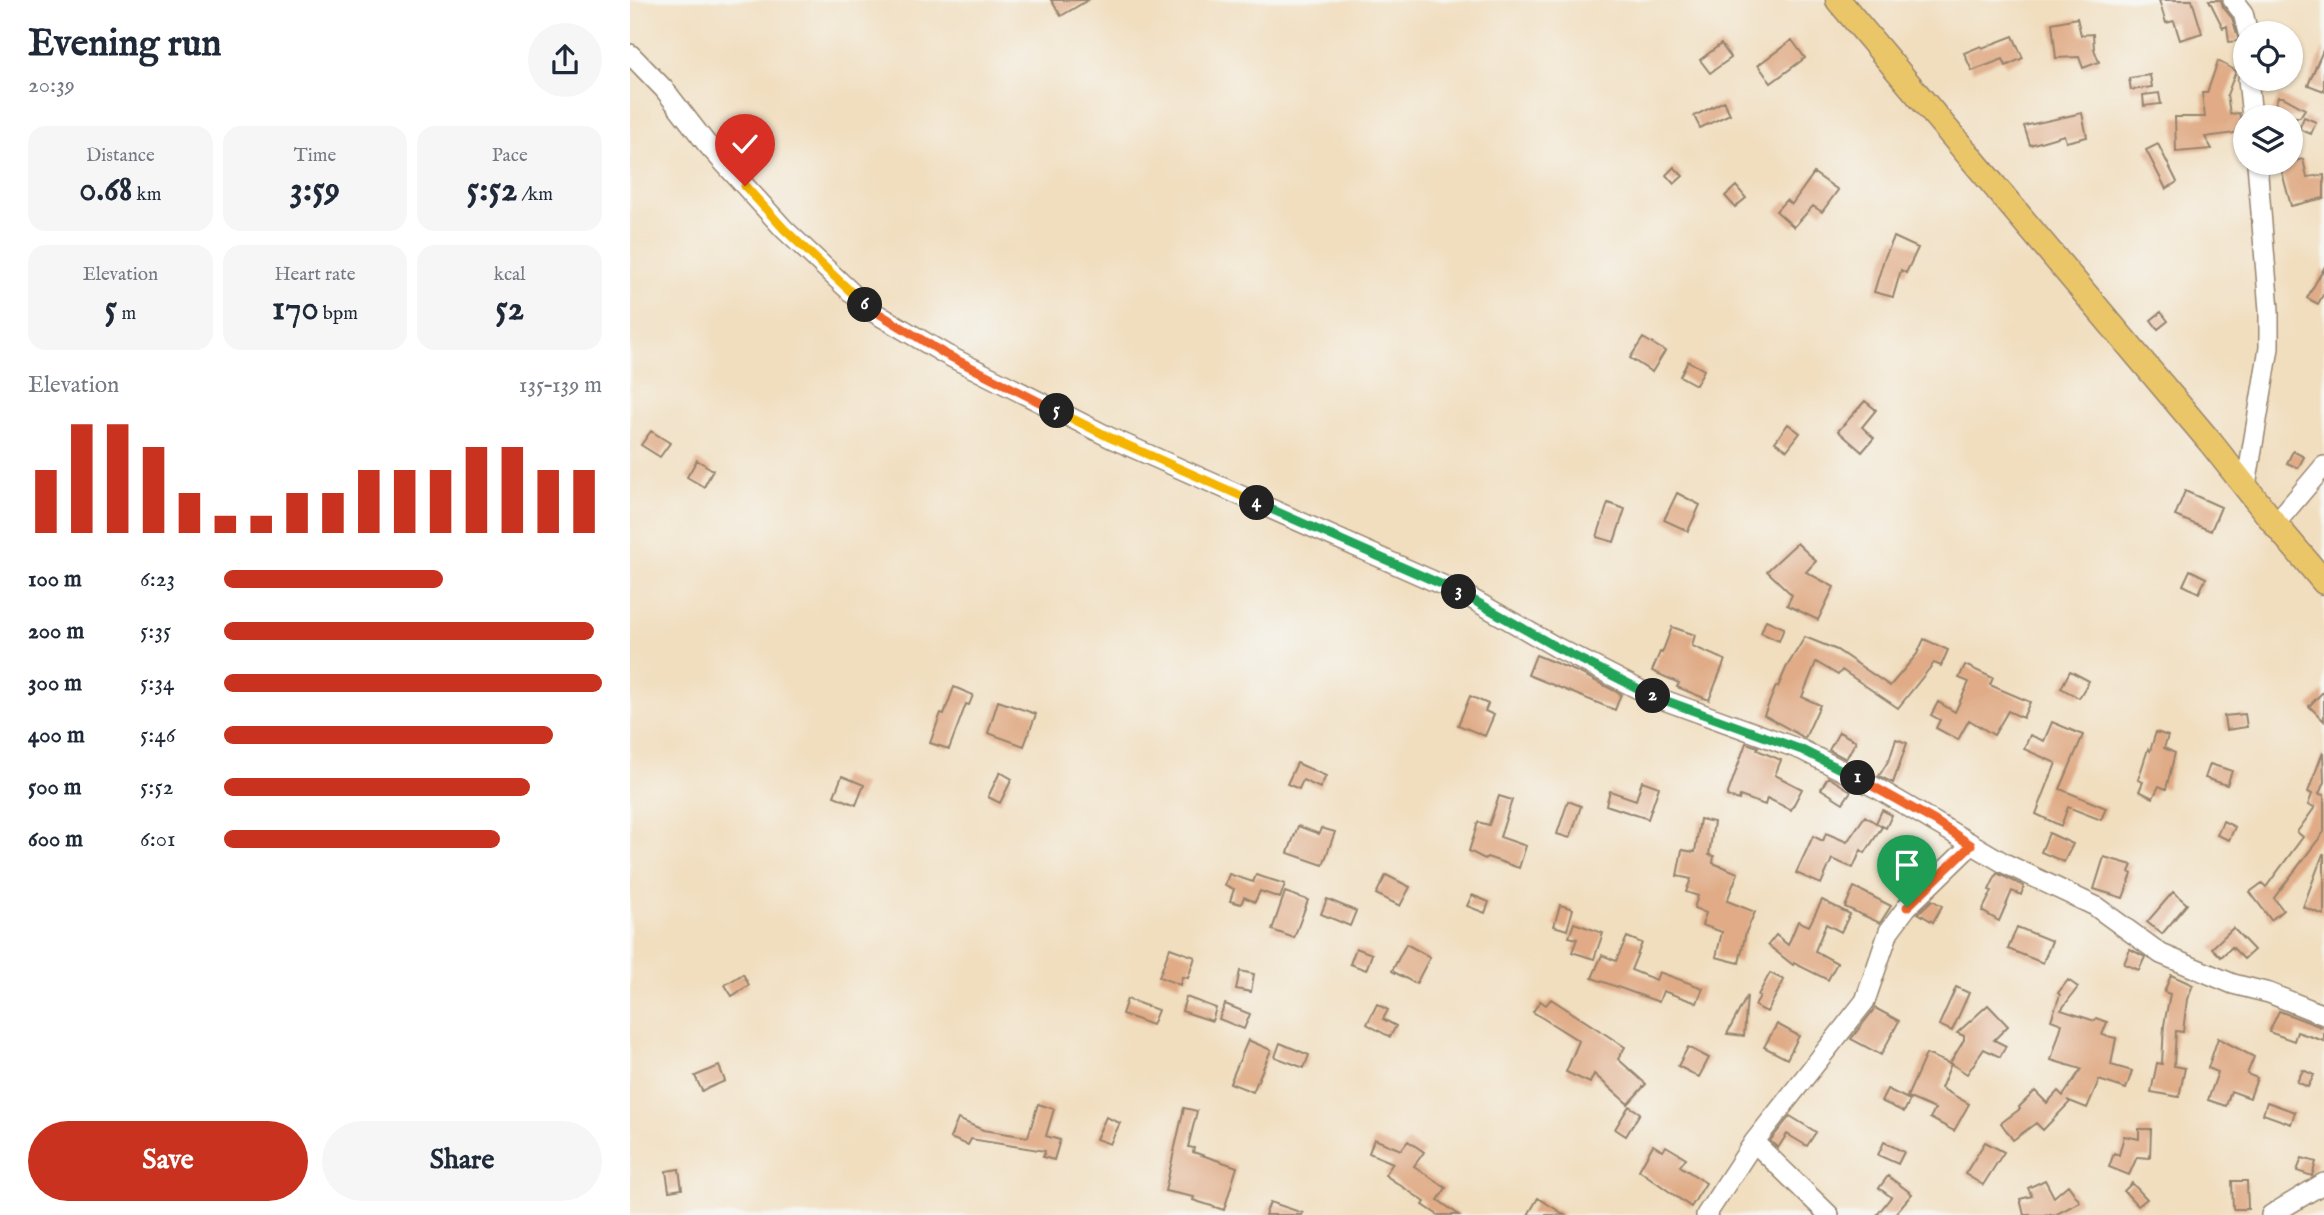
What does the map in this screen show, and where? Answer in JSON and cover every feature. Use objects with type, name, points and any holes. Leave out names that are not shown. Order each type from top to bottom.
[{"type":"main road","points":[[1838,0],[2324,582]]},
{"type":"street","points":[[2233,0],[2244,13],[2246,21]]},
{"type":"street","points":[[630,54],[664,89],[706,143],[784,229],[870,310],[934,348],[1111,438],[1465,595],[1556,647],[1650,695],[1802,750],[1880,790],[1971,845],[2095,906],[2161,954],[2233,984],[2269,993],[2324,1015]]},
{"type":"street","points":[[2246,486],[2269,348],[2269,310],[2258,175]]},
{"type":"street","points":[[2275,524],[2324,466]]},
{"type":"street","points":[[1706,1215],[1754,1142],[1865,1001],[1889,931],[1901,915],[1971,845]]},
{"type":"street","points":[[1754,1142],[1829,1215]]},
{"type":"street","points":[[2271,1215],[2324,1183]]},
{"type":"building","points":[[1051,0],[1088,0],[1061,16]]},
{"type":"building","points":[[2159,0],[2192,0],[2202,33],[2180,40],[2174,21],[2166,23]]},
{"type":"building","points":[[2209,0],[2221,0],[2232,18],[2233,42],[2229,42],[2227,26],[2223,28]]},
{"type":"building","points":[[2077,18],[2081,35],[2093,34],[2094,49],[2099,62],[2083,68],[2079,57],[2056,58],[2052,23]]},
{"type":"building","points":[[2013,36],[2023,58],[2006,66],[2003,59],[1972,71],[1964,53]]},
{"type":"building","points":[[1792,40],[1805,58],[1771,83],[1758,65]]},
{"type":"building","points":[[1721,44],[1731,58],[1710,73],[1700,60]]},
{"type":"building","points":[[2324,48],[2324,91],[2308,85]]},
{"type":"building","points":[[2218,61],[2233,69],[2233,79],[2227,95],[2230,114],[2233,114],[2233,133],[2205,137],[2212,149],[2176,152],[2175,117],[2205,117],[2202,93],[2207,93]]},
{"type":"building","points":[[2150,75],[2152,87],[2131,90],[2129,78]]},
{"type":"building","points":[[2159,93],[2161,104],[2144,106],[2143,95]]},
{"type":"building","points":[[2278,97],[2283,97],[2298,105],[2275,105]]},
{"type":"building","points":[[1724,101],[1730,114],[1700,128],[1694,116]]},
{"type":"building","points":[[2082,113],[2087,137],[2066,142],[2064,135],[2030,145],[2024,126]]},
{"type":"building","points":[[2304,117],[2316,122],[2311,134],[2303,131]]},
{"type":"building","points":[[2158,144],[2177,182],[2166,189],[2146,150]]},
{"type":"building","points":[[2303,159],[2307,177],[2324,175],[2324,198],[2291,206],[2283,175],[2303,175]]},
{"type":"building","points":[[1674,167],[1683,176],[1674,184],[1666,175]]},
{"type":"building","points":[[1814,173],[1838,190],[1822,212],[1813,206],[1794,227],[1776,211],[1786,200],[1792,204]]},
{"type":"building","points":[[1736,186],[1746,198],[1735,207],[1725,196]]},
{"type":"building","points":[[1894,237],[1918,248],[1906,273],[1901,270],[1893,297],[1874,292]]},
{"type":"building","points":[[2324,268],[2324,293],[2318,304],[2307,298]]},
{"type":"building","points":[[2161,312],[2168,321],[2158,329],[2151,320]]},
{"type":"building","points":[[1643,338],[1665,351],[1652,372],[1630,358]]},
{"type":"building","points":[[1688,361],[1704,370],[1696,385],[1680,376]]},
{"type":"building","points":[[1865,401],[1876,410],[1862,427],[1874,438],[1862,452],[1838,431]]},
{"type":"building","points":[[1788,424],[1800,433],[1787,450],[1775,442]]},
{"type":"building","points":[[651,431],[670,443],[660,457],[641,445]]},
{"type":"building","points":[[2293,451],[2304,457],[2298,468],[2287,463]]},
{"type":"building","points":[[697,460],[713,470],[704,487],[687,477]]},
{"type":"building","points":[[2185,491],[2221,507],[2211,531],[2175,516]]},
{"type":"building","points":[[1677,493],[1700,505],[1688,531],[1664,520]]},
{"type":"building","points":[[1608,503],[1625,509],[1614,542],[1597,537]]},
{"type":"building","points":[[1797,543],[1816,561],[1806,572],[1834,587],[1818,620],[1787,605],[1792,595],[1767,571]]},
{"type":"building","points":[[2190,570],[2206,578],[2199,593],[2183,585]]},
{"type":"building","points":[[1766,620],[1784,628],[1779,641],[1761,633]]},
{"type":"building","points":[[1672,627],[1695,635],[1692,646],[1725,660],[1709,700],[1677,687],[1679,683],[1652,671]]},
{"type":"building","points":[[1805,637],[1837,650],[1890,686],[1917,654],[1924,639],[1948,650],[1941,666],[1934,663],[1898,708],[1842,670],[1838,675],[1816,662],[1802,697],[1820,705],[1805,738],[1764,715],[1776,686],[1778,687]]},
{"type":"building","points":[[1536,655],[1621,694],[1615,710],[1528,675]]},
{"type":"building","points":[[1965,665],[1993,678],[1990,685],[2030,702],[2023,718],[2008,711],[1994,735],[1969,720],[1958,740],[1936,728],[1940,720],[1931,715],[1938,702],[1955,712],[1969,682],[1959,678]]},
{"type":"building","points":[[2070,671],[2089,681],[2079,698],[2061,688]]},
{"type":"building","points":[[954,687],[973,695],[969,705],[966,704],[949,749],[930,743]]},
{"type":"building","points":[[2324,691],[2324,721],[2309,706]]},
{"type":"building","points":[[1470,696],[1488,704],[1485,711],[1494,715],[1485,736],[1458,725]]},
{"type":"building","points":[[998,701],[1036,714],[1024,746],[988,733]]},
{"type":"building","points":[[2245,714],[2247,727],[2226,730],[2224,716]]},
{"type":"building","points":[[2052,722],[2083,735],[2060,789],[2106,808],[2101,820],[2068,807],[2061,826],[2036,814],[2056,763],[2024,749],[2030,735],[2044,741]]},
{"type":"building","points":[[1839,732],[1856,741],[1846,759],[1829,750]]},
{"type":"building","points":[[2156,732],[2168,736],[2164,748],[2175,753],[2166,789],[2159,786],[2153,798],[2139,791],[2143,782],[2138,780]]},
{"type":"building","points":[[1896,739],[1907,743],[1893,783],[1879,776],[1890,758]]},
{"type":"building","points":[[1746,743],[1781,760],[1775,775],[1802,789],[1791,810],[1767,798],[1765,805],[1740,796],[1739,800],[1727,796]]},
{"type":"building","points":[[2323,752],[2324,782],[2319,794],[2324,795],[2324,832],[2274,898],[2283,910],[2271,920],[2250,892],[2262,883],[2266,887],[2303,837],[2297,832],[2315,807],[2308,805],[2312,794],[2308,792]]},
{"type":"building","points":[[1297,763],[1326,776],[1320,788],[1303,780],[1299,789],[1287,784]]},
{"type":"building","points":[[2210,764],[2232,771],[2227,785],[2205,778]]},
{"type":"building","points":[[1000,772],[1012,779],[1000,803],[988,797]]},
{"type":"building","points":[[842,776],[864,785],[856,805],[834,796]]},
{"type":"building","points":[[1828,777],[1851,791],[1843,803],[1821,789]]},
{"type":"building","points":[[1642,781],[1659,787],[1648,819],[1606,805],[1610,791],[1636,800]]},
{"type":"building","points":[[1499,796],[1512,800],[1500,837],[1526,846],[1519,868],[1487,857],[1485,859],[1469,851],[1478,822],[1489,825]]},
{"type":"building","points":[[1568,801],[1581,806],[1570,838],[1557,834]]},
{"type":"building","points":[[1882,810],[1892,815],[1886,828],[1876,823]]},
{"type":"building","points":[[1865,816],[1882,827],[1865,853],[1861,850],[1853,868],[1832,859],[1821,884],[1796,873],[1813,836],[1823,841],[1826,833],[1847,842]]},
{"type":"building","points":[[1700,819],[1714,822],[1709,855],[1714,856],[1713,863],[1738,873],[1727,901],[1755,912],[1746,932],[1739,963],[1716,957],[1722,932],[1702,925],[1706,913],[1694,908],[1698,896],[1686,892],[1691,879],[1677,876],[1682,850],[1695,852]]},
{"type":"building","points":[[2223,821],[2235,827],[2229,840],[2217,835]]},
{"type":"building","points":[[1298,826],[1319,834],[1321,828],[1335,832],[1323,865],[1288,853]]},
{"type":"building","points":[[2049,833],[2073,844],[2064,862],[2041,852]]},
{"type":"building","points":[[2324,854],[2324,915],[2303,907]]},
{"type":"building","points":[[2104,857],[2132,865],[2129,872],[2132,874],[2123,898],[2094,889]]},
{"type":"building","points":[[1997,873],[2024,886],[2021,895],[2012,891],[1999,921],[1982,911]]},
{"type":"building","points":[[1229,874],[1253,882],[1256,875],[1285,884],[1280,898],[1260,891],[1255,902],[1244,897],[1241,904],[1230,901],[1234,889],[1225,885]]},
{"type":"building","points":[[1386,875],[1410,887],[1400,906],[1376,894]]},
{"type":"building","points":[[1854,887],[1891,906],[1880,923],[1845,907]]},
{"type":"building","points":[[1285,892],[1308,900],[1294,938],[1272,930]]},
{"type":"building","points":[[2173,892],[2187,904],[2162,934],[2147,922]]},
{"type":"building","points":[[1472,895],[1489,902],[1485,913],[1467,906]]},
{"type":"building","points":[[1327,899],[1356,911],[1350,926],[1321,914]]},
{"type":"building","points":[[1822,900],[1850,914],[1841,932],[1826,924],[1815,951],[1837,963],[1828,980],[1794,963],[1793,965],[1768,945],[1776,935],[1788,945],[1798,921],[1809,926]]},
{"type":"building","points":[[1932,900],[1942,906],[1933,922],[1918,913]]},
{"type":"building","points":[[1560,905],[1573,909],[1567,930],[1554,926]]},
{"type":"building","points":[[1574,923],[1603,933],[1594,959],[1572,952],[1577,939],[1569,937]]},
{"type":"building","points":[[2017,927],[2052,941],[2043,963],[2008,949]]},
{"type":"building","points":[[2233,928],[2254,950],[2244,959],[2232,947],[2221,957],[2212,948]]},
{"type":"building","points":[[1627,937],[1642,943],[1631,970],[1656,980],[1659,972],[1703,988],[1697,1003],[1663,991],[1659,1002],[1592,978],[1602,955],[1616,961]]},
{"type":"building","points":[[1406,944],[1430,957],[1416,984],[1392,971]]},
{"type":"building","points":[[1170,948],[1195,957],[1188,978],[1182,977],[1180,985],[1159,977]]},
{"type":"building","points":[[1356,948],[1372,954],[1366,970],[1350,964]]},
{"type":"building","points":[[2130,949],[2145,957],[2139,970],[2124,964]]},
{"type":"building","points":[[1240,971],[1254,974],[1251,992],[1236,989]]},
{"type":"building","points":[[1770,973],[1784,980],[1767,1012],[1755,1006]]},
{"type":"building","points":[[743,974],[749,985],[732,996],[725,985]]},
{"type":"building","points":[[2171,975],[2193,985],[2187,999],[2183,1032],[2176,1031],[2174,1066],[2185,1068],[2179,1097],[2151,1092],[2157,1063],[2162,1064],[2164,1025],[2170,994],[2164,992]]},
{"type":"building","points":[[2068,980],[2078,987],[2061,1010],[2107,1022],[2102,1035],[2116,1038],[2111,1065],[2132,1071],[2126,1089],[2099,1080],[2087,1108],[2067,1100],[2070,1102],[2043,1130],[2036,1123],[2013,1140],[2001,1123],[2020,1109],[2035,1091],[2047,1103],[2058,1091],[2063,1096],[2081,1069],[2051,1060],[2062,1024],[2051,1020],[2060,995],[2058,993]]},
{"type":"building","points":[[1956,987],[1969,993],[1952,1031],[1939,1025]]},
{"type":"building","points":[[1747,996],[1744,1036],[1727,1034]]},
{"type":"building","points":[[1186,997],[1216,1008],[1212,1021],[1182,1011]]},
{"type":"building","points":[[1127,999],[1158,1010],[1152,1025],[1122,1014]]},
{"type":"building","points":[[1551,999],[1625,1047],[1618,1059],[1646,1084],[1628,1104],[1594,1074],[1590,1083],[1566,1072],[1579,1041],[1533,1012],[1540,1001],[1546,1005]]},
{"type":"building","points":[[1225,1004],[1250,1014],[1244,1029],[1219,1019]]},
{"type":"building","points":[[1377,1004],[1388,1010],[1383,1019],[1396,1026],[1390,1037],[1367,1024]]},
{"type":"building","points":[[1988,1005],[2008,1026],[1994,1040],[2006,1046],[2000,1057],[1984,1049],[1967,1074],[1950,1063],[1964,1040],[1964,1036],[1957,1033]]},
{"type":"building","points":[[1875,1008],[1899,1021],[1881,1055],[1851,1039]]},
{"type":"building","points":[[2279,1011],[2324,1028],[2324,1041],[2297,1032],[2294,1041],[2269,1032]]},
{"type":"building","points":[[1777,1024],[1799,1036],[1787,1059],[1764,1047]]},
{"type":"building","points":[[2218,1038],[2254,1057],[2247,1074],[2257,1078],[2250,1098],[2231,1091],[2226,1106],[2208,1100],[2218,1072],[2208,1068]]},
{"type":"building","points":[[1248,1040],[1271,1050],[1253,1092],[1230,1083]]},
{"type":"building","points":[[1280,1043],[1309,1055],[1304,1068],[1275,1057]]},
{"type":"building","points":[[1688,1047],[1709,1058],[1699,1077],[1678,1066]]},
{"type":"building","points":[[1926,1054],[1951,1064],[1941,1088],[1969,1104],[1954,1131],[1930,1118],[1935,1109],[1907,1097]]},
{"type":"building","points":[[719,1066],[725,1081],[702,1091],[695,1076]]},
{"type":"building","points":[[2303,1070],[2314,1075],[2308,1087],[2297,1082]]},
{"type":"building","points":[[1887,1089],[1910,1100],[1904,1112],[1881,1101]]},
{"type":"building","points":[[2267,1102],[2295,1112],[2291,1124],[2263,1114]]},
{"type":"building","points":[[1038,1104],[1054,1109],[1046,1136],[1060,1140],[1054,1160],[1043,1157],[1045,1151],[971,1139],[968,1145],[950,1138],[958,1119],[983,1130],[1028,1137]]},
{"type":"building","points":[[1629,1106],[1640,1113],[1626,1136],[1615,1129]]},
{"type":"building","points":[[1184,1108],[1197,1111],[1188,1147],[1194,1148],[1193,1152],[1237,1167],[1224,1210],[1193,1200],[1194,1197],[1165,1191]]},
{"type":"building","points":[[1790,1116],[1816,1132],[1807,1146],[1787,1134],[1778,1148],[1770,1141]]},
{"type":"building","points":[[1106,1117],[1120,1123],[1110,1144],[1096,1139]]},
{"type":"building","points":[[2139,1129],[2151,1129],[2150,1158],[2137,1157],[2129,1175],[2109,1167],[2114,1153],[2119,1155],[2124,1136],[2139,1139]]},
{"type":"building","points":[[1374,1139],[1401,1150],[1408,1141],[1424,1152],[1414,1166],[1446,1188],[1438,1200],[1459,1215],[1438,1215],[1423,1205],[1425,1202],[1385,1175],[1393,1163],[1369,1153]]},
{"type":"building","points":[[1884,1142],[1904,1152],[1898,1164],[1878,1155]]},
{"type":"building","points":[[1985,1142],[2004,1152],[1983,1185],[1965,1174]]},
{"type":"building","points":[[1653,1145],[1663,1151],[1666,1146],[1686,1158],[1680,1166],[1706,1183],[1691,1207],[1639,1170]]},
{"type":"building","points":[[2302,1158],[2316,1162],[2312,1176],[2297,1171]]},
{"type":"building","points":[[679,1169],[682,1189],[669,1191],[666,1171]]},
{"type":"building","points":[[1888,1176],[1912,1194],[1894,1215],[1877,1215],[1891,1197],[1879,1188]]},
{"type":"building","points":[[2045,1180],[2054,1197],[2068,1185],[2080,1202],[2055,1215],[2024,1215],[2020,1199],[2032,1196],[2028,1188]]},
{"type":"building","points":[[2232,1181],[2247,1181],[2248,1209],[2233,1209]]},
{"type":"building","points":[[2132,1183],[2147,1199],[2138,1206],[2124,1191]]},
{"type":"building","points":[[1538,1198],[1565,1215],[1528,1215]]},
{"type":"building","points":[[1270,1202],[1303,1213],[1265,1215]]},
{"type":"route","points":[[745,186],[784,229],[870,310],[945,354],[1111,438],[1465,595],[1556,647],[1650,695],[1802,750],[1880,790],[1971,845],[1907,907]]}]
